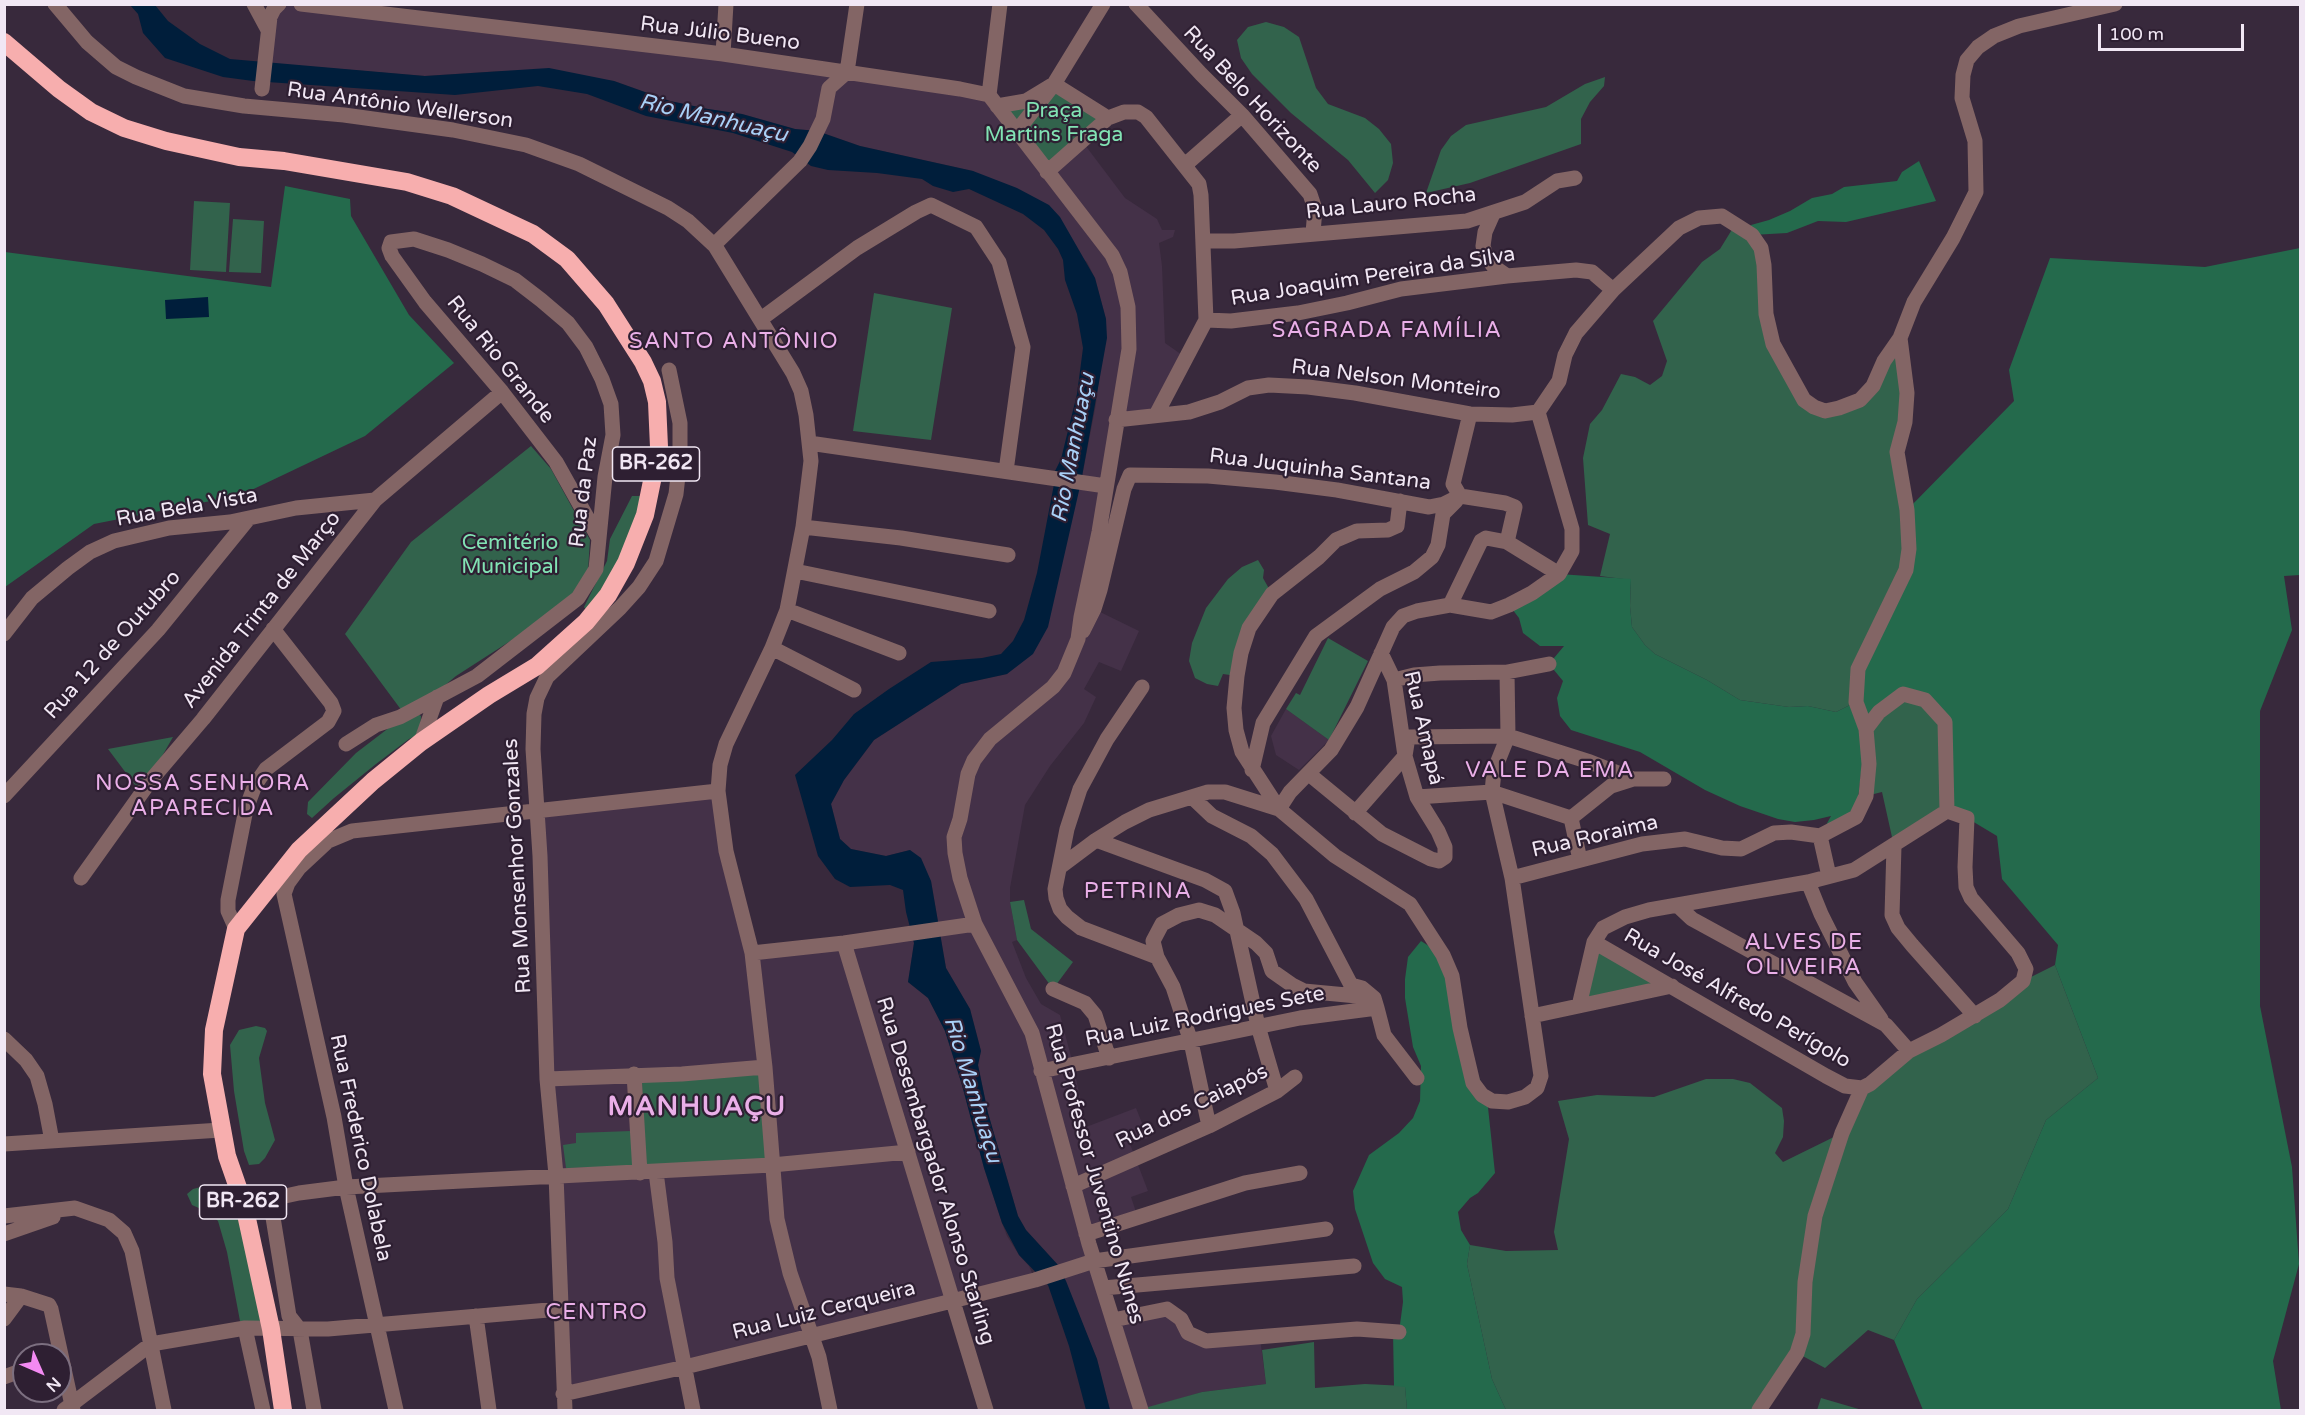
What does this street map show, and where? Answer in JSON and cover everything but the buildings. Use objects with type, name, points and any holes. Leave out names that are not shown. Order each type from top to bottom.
[{"type":"highway","name":"BR-262","points":[[4,42],[83,107],[124,128],[166,141],[239,157],[325,167],[430,188],[488,211],[533,234],[567,259],[606,304],[643,362],[652,381],[657,402],[659,447],[645,515],[626,562],[589,629],[421,742],[373,781],[299,850],[260,896],[236,929],[214,1030],[212,1074],[227,1156],[244,1204],[271,1329],[283,1410]]},
{"type":"street","name":"Rua Antônio Wellerson","points":[[55,4],[87,42],[116,67],[184,96],[244,106],[344,115],[430,127],[526,145],[579,164],[668,208],[688,221],[714,245],[793,373],[801,391],[811,461],[803,527],[787,610],[772,648],[726,744],[720,765],[718,791],[726,851],[752,953],[765,1067],[777,1219],[790,1273],[812,1334],[830,1410]]},
{"type":"street","points":[[254,4],[267,35]]},
{"type":"street","points":[[244,106],[262,87],[267,35],[274,9],[279,4]]},
{"type":"street","name":"Rua Júlio Bueno","points":[[301,4],[723,54],[960,88],[993,101]]},
{"type":"street","points":[[723,54],[726,4]]},
{"type":"street","points":[[714,245],[800,161],[823,119],[829,88],[847,72],[857,4]]},
{"type":"street","points":[[1000,4],[993,101],[1102,239],[1120,272],[1128,307],[1127,360],[1078,639]]},
{"type":"street","points":[[1017,132],[1054,84],[1103,4]]},
{"type":"street","name":"Rua Belo Horizonte","points":[[1136,4],[1242,115],[1310,194],[1315,209],[1312,233]]},
{"type":"street","points":[[1279,809],[1290,792],[1331,750],[1357,707],[1393,627],[1403,616],[1450,605],[1491,612],[1532,593],[1559,574],[1572,551],[1572,530],[1538,412],[1559,381],[1565,355],[1576,333],[1613,290],[1679,228],[1699,218],[1722,216],[1752,235],[1761,248],[1766,314],[1773,344],[1804,400],[1825,411],[1860,400],[1873,386],[1884,361],[1900,338],[1914,302],[1953,238],[1976,192],[1975,141],[1962,98],[1963,75],[1967,60],[1978,47],[1994,36],[2019,26],[2115,4]]},
{"type":"street","points":[[993,101],[1026,101],[1054,84]]},
{"type":"street","points":[[1054,84],[1108,118]]},
{"type":"street","points":[[262,87],[283,110]]},
{"type":"street","points":[[1047,172],[1108,118],[1124,112],[1138,112],[1146,117],[1198,184],[1201,195],[1206,320],[1156,415]]},
{"type":"street","points":[[1185,165],[1242,115]]},
{"type":"street","name":"Rua Lauro Rocha","points":[[1203,241],[1234,241],[1467,221],[1537,196],[1557,181],[1575,178]]},
{"type":"street","points":[[761,320],[858,248],[916,212],[931,206],[976,227],[999,262],[1023,347],[1006,471]]},
{"type":"street","points":[[1493,213],[1485,232],[1483,246],[1486,256],[1494,267],[1507,276]]},
{"type":"street","name":"Rua da Paz","points":[[346,744],[375,725],[400,717],[477,676],[578,598],[596,569],[604,477],[613,435],[611,404],[602,379],[586,347],[568,323],[515,280],[482,264],[414,239],[391,242]]},
{"type":"street","name":"Rua Rio Grande","points":[[391,242],[389,248],[392,256],[425,302],[502,392],[556,462],[598,537]]},
{"type":"street","name":"Rua Joaquim Pereira da Silva","points":[[1206,320],[1231,321],[1298,313],[1401,289],[1576,270],[1592,272],[1613,290]]},
{"type":"street","points":[[1829,876],[1820,836],[1856,817],[1866,796],[1869,764],[1866,729],[1856,702],[1857,669],[1906,570],[1909,549],[1907,510],[1897,452],[1905,422],[1907,393],[1900,338]]},
{"type":"street","name":"Rua Monsenhor Gonzales","points":[[565,1410],[556,1175],[547,1079],[533,749],[534,714],[537,698],[547,677],[589,629],[639,587],[656,561],[676,494],[680,458],[680,423],[669,370]]},
{"type":"street","name":"Rua Nelson Monteiro","points":[[1116,420],[1189,412],[1220,402],[1248,388],[1269,385],[1355,393],[1470,414],[1512,415],[1538,412]]},
{"type":"street","name":"Avenida Trinta de Março","points":[[81,878],[151,780],[203,719],[375,500],[502,392]]},
{"type":"street","points":[[1470,414],[1453,484],[1460,496],[1515,507],[1507,542]]},
{"type":"street","points":[[809,443],[1106,486]]},
{"type":"street","name":"Rua Juquinha Santana","points":[[1078,639],[1094,609],[1124,489],[1130,475],[1208,476],[1253,480],[1337,490],[1429,507],[1444,504],[1460,496]]},
{"type":"street","points":[[1252,770],[1263,723],[1316,636],[1380,589],[1414,572],[1432,557],[1438,545],[1443,514],[1460,496]]},
{"type":"street","name":"Rua Bela Vista","points":[[4,634],[32,598],[90,552],[114,541],[149,531],[249,518],[296,508],[375,500]]},
{"type":"street","points":[[1400,501],[1397,526],[1388,530],[1357,531],[1336,540],[1319,557],[1272,594],[1249,628],[1241,653],[1234,708],[1236,730],[1242,752],[1279,809],[1335,856],[1410,904],[1443,955],[1452,976],[1460,1028],[1470,1073],[1477,1089],[1492,1101],[1508,1102],[1525,1097],[1537,1089],[1541,1076],[1512,878],[1492,792],[1494,771],[1508,736],[1507,672]]},
{"type":"street","name":"Rua 12 de Outubro","points":[[4,796],[158,630],[249,518]]},
{"type":"street","points":[[803,527],[901,538],[1008,555]]},
{"type":"street","points":[[1450,605],[1481,541],[1486,538],[1507,542],[1559,574]]},
{"type":"street","points":[[795,571],[989,611]]},
{"type":"street","points":[[787,610],[899,653]]},
{"type":"street","points":[[236,929],[228,911],[228,900],[246,809],[255,785],[266,769],[322,728],[333,716],[334,711],[331,703],[273,629]]},
{"type":"street","name":"Rua Professor Juventino Nunes","points":[[1078,639],[1064,673],[1053,687],[990,739],[979,752],[968,774],[960,819],[954,837],[960,878],[975,924],[1028,1023],[1086,1234],[1141,1410]]},
{"type":"street","points":[[772,648],[854,690]]},
{"type":"street","name":"Rua Amapá","points":[[1308,774],[1382,834],[1439,861],[1445,857],[1445,847],[1417,797],[1406,756],[1394,680],[1381,652]]},
{"type":"street","points":[[1394,680],[1414,675],[1507,672],[1549,664]]},
{"type":"street","points":[[477,676],[489,695]]},
{"type":"street","points":[[1142,687],[1107,739],[1080,789],[1068,829],[1055,889],[1060,909],[1081,928],[1157,957]]},
{"type":"street","points":[[1866,729],[1879,712],[1903,694],[1925,700],[1945,722],[1947,811]]},
{"type":"street","points":[[421,742],[437,697]]},
{"type":"street","points":[[1355,813],[1406,756],[1408,737],[1508,736],[1590,762],[1633,779]]},
{"type":"street","points":[[1570,818],[1611,786],[1633,779],[1664,779]]},
{"type":"street","points":[[537,810],[718,791]]},
{"type":"street","points":[[1060,867],[1096,840],[1149,810],[1208,792],[1225,792],[1279,809]]},
{"type":"street","points":[[1417,797],[1492,792],[1570,818]]},
{"type":"street","points":[[1193,798],[1212,816],[1251,836],[1272,854],[1306,899],[1351,985],[1362,988],[1374,998],[1384,1035],[1417,1078]]},
{"type":"street","name":"Rua Frederico Dolabela","points":[[396,1410],[284,894],[288,883],[299,868],[327,841],[352,831],[537,810]]},
{"type":"street","points":[[1579,1006],[1594,942],[1603,928],[1625,917],[1677,905],[1808,882],[1854,870],[1947,811]]},
{"type":"street","points":[[1759,1410],[1797,1353],[1803,1334],[1805,1282],[1815,1216],[1842,1133],[1862,1088],[1870,1084],[1909,1051],[1975,1016],[2000,1000],[2023,981],[2026,969],[2018,953],[1971,898],[1966,887],[1967,818],[1947,811]]},
{"type":"street","points":[[1570,818],[1580,860]]},
{"type":"street","name":"Rua Roraima","points":[[1512,878],[1642,844],[1685,839],[1722,848],[1741,849],[1774,833],[1791,832],[1820,836]]},
{"type":"street","points":[[1096,840],[1205,880],[1225,891],[1233,913],[1258,1026],[1277,1091]]},
{"type":"street","points":[[1894,846],[1892,915],[1898,928],[1975,1016]]},
{"type":"street","points":[[1808,882],[1821,914],[1855,982],[1886,1025],[1909,1051]]},
{"type":"street","points":[[1677,905],[1692,919],[1886,1025]]},
{"type":"street","points":[[1209,1126],[1191,1042],[1173,987],[1157,957],[1153,941],[1162,924],[1179,915],[1199,910],[1215,915],[1256,943],[1266,953],[1272,971],[1292,985],[1304,991],[1357,996],[1371,1002],[1377,1008]]},
{"type":"street","points":[[752,953],[844,944],[975,924]]},
{"type":"street","name":"Rua José Alfredo Perígolo","points":[[1594,942],[1826,1076],[1845,1086],[1862,1088]]},
{"type":"street","name":"Rua Desembargador Alonso Starling","points":[[844,944],[986,1410]]},
{"type":"street","points":[[1532,1016],[1672,986]]},
{"type":"street","points":[[1053,989],[1085,1003],[1095,1015],[1109,1058]]},
{"type":"street","name":"Rua Luiz Rodrigues Sete","points":[[1041,1071],[1191,1042],[1258,1026],[1377,1008]]},
{"type":"street","points":[[4,1039],[26,1060],[37,1076],[52,1141]]},
{"type":"street","points":[[547,1079],[682,1074],[765,1067]]},
{"type":"street","points":[[634,1074],[640,1173]]},
{"type":"street","name":"Rua dos Caiapós","points":[[1073,1186],[1209,1126],[1277,1091],[1295,1077]]},
{"type":"street","points":[[4,1144],[221,1130]]},
{"type":"street","points":[[244,1204],[346,1187],[772,1165],[908,1152]]},
{"type":"street","points":[[656,1172],[667,1278],[693,1410]]},
{"type":"street","points":[[1086,1234],[1245,1183],[1300,1173]]},
{"type":"street","points":[[270,1199],[290,1316],[300,1330],[314,1410]]},
{"type":"street","points":[[4,1216],[75,1208],[109,1220],[124,1233],[132,1251],[164,1410]]},
{"type":"street","points":[[4,1234],[75,1208]]},
{"type":"street","name":"Rua Luiz Cerqueira","points":[[563,1394],[685,1367],[952,1301],[1035,1280],[1094,1261],[1326,1229]]},
{"type":"street","points":[[1103,1288],[1354,1266]]},
{"type":"street","points":[[4,1294],[44,1302],[51,1309],[69,1408],[151,1344],[245,1328],[300,1330],[560,1309]]},
{"type":"street","points":[[4,1319],[21,1296]]},
{"type":"street","points":[[1113,1320],[1167,1309],[1181,1319],[1188,1333],[1206,1341],[1357,1329],[1399,1332]]},
{"type":"street","points":[[476,1317],[489,1410]]},
{"type":"street","points":[[245,1328],[263,1410]]},
{"type":"shaded area","points":[[301,4],[960,89],[1082,141],[1125,198],[1157,219],[1162,230],[1175,230],[1173,237],[1159,243],[1165,343],[1185,357],[1156,415],[1116,420],[1094,609],[1139,631],[1121,671],[1099,662],[1084,689],[1096,697],[1084,723],[1050,766],[1025,805],[1010,888],[1010,902],[1017,940],[1012,942],[1026,978],[1041,1004],[1060,1015],[1086,1127],[1136,1108],[1148,1138],[1130,1144],[1148,1191],[1131,1197],[1138,1218],[1086,1235],[1113,1320],[1158,1310],[1188,1333],[1260,1338],[1266,1384],[1202,1392],[1141,1410],[1110,1410],[1097,1359],[1058,1265],[1026,1230],[1018,1216],[988,1113],[978,1065],[981,1051],[970,1009],[946,968],[931,881],[910,850],[886,856],[851,849],[840,839],[831,804],[844,780],[874,740],[961,684],[1007,674],[1081,482],[1096,404],[1106,319],[1095,278],[1087,262],[973,171],[860,146],[817,131],[795,129],[742,114],[670,101],[614,81],[502,71],[425,76],[265,63],[279,5]]},
{"type":"shaded area","points":[[1286,709],[1329,740],[1299,770],[1276,755],[1271,736]]},
{"type":"shaded area","points":[[718,791],[752,953],[911,933],[914,943],[908,982],[928,998],[945,1031],[1002,1223],[1007,1236],[1029,1266],[1035,1280],[563,1394],[537,810]]},
{"type":"green space","points":[[1266,22],[1284,27],[1299,37],[1316,88],[1328,104],[1365,118],[1379,129],[1391,144],[1393,163],[1388,180],[1375,193],[1348,160],[1291,113],[1252,74],[1241,58],[1237,40],[1248,27]]},
{"type":"green space","points":[[1605,77],[1604,86],[1590,102],[1581,119],[1581,144],[1470,183],[1426,193],[1441,150],[1451,136],[1466,125],[1546,107],[1585,84]]},
{"type":"green space","name":"Praça Martins Fraga","points":[[1046,89],[1108,118],[1047,172],[997,106]]},
{"type":"green space","points":[[1919,161],[1936,201],[1846,222],[1818,221],[1787,233],[1752,235],[1751,225],[1769,220],[1812,198],[1832,194],[1844,187],[1897,181],[1902,172]]},
{"type":"green space","points":[[285,186],[350,199],[351,216],[409,315],[454,363],[365,436],[241,495],[94,524],[5,587],[5,252],[271,287]]},
{"type":"green space","points":[[194,201],[230,203],[226,272],[190,270]]},
{"type":"green space","points":[[233,219],[264,221],[261,273],[229,272]]},
{"type":"green space","points":[[1736,223],[1752,235],[1773,344],[1814,407],[1860,400],[1900,338],[1907,393],[1897,452],[1909,549],[1856,702],[1836,712],[1808,706],[1789,707],[1740,700],[1707,680],[1655,654],[1632,627],[1631,580],[1600,576],[1610,534],[1588,525],[1583,458],[1590,424],[1602,410],[1621,374],[1635,377],[1650,385],[1662,376],[1667,361],[1653,321],[1702,262],[1720,249]]},
{"type":"green space","points":[[2300,248],[2300,575],[2284,576],[2292,630],[2260,711],[2260,1006],[2292,1167],[2299,1264],[2273,1361],[2281,1410],[1923,1410],[1894,1340],[1917,1299],[2008,1209],[2046,1120],[2098,1078],[2055,965],[2058,945],[2002,879],[1997,836],[1967,818],[1947,811],[1945,722],[1903,694],[1866,729],[1856,817],[1820,836],[1831,816],[1795,822],[1778,819],[1740,806],[1705,790],[1640,752],[1571,730],[1560,716],[1557,698],[1563,681],[1549,664],[1564,646],[1540,646],[1523,633],[1519,618],[1509,605],[1559,574],[1631,579],[1632,627],[1655,654],[1707,680],[1740,700],[1789,707],[1808,706],[1836,712],[1856,702],[1858,669],[1906,570],[1907,510],[2014,401],[2009,370],[2050,258],[2205,267]]},
{"type":"green space","points":[[874,293],[952,308],[931,440],[853,431]]},
{"type":"green space","name":"Cemitério Municipal","points":[[531,446],[551,469],[590,540],[588,571],[571,598],[546,618],[456,676],[437,692],[402,711],[345,634],[411,542]]},
{"type":"green space","points":[[632,496],[640,496],[642,501],[623,558],[587,611],[584,607],[607,561],[610,539]]},
{"type":"green space","points":[[1258,560],[1264,570],[1263,578],[1272,594],[1249,628],[1237,676],[1223,674],[1218,686],[1207,684],[1195,678],[1189,661],[1192,643],[1206,608],[1228,579],[1242,567]]},
{"type":"green space","points":[[1328,638],[1368,661],[1329,740],[1286,709],[1296,693],[1300,695]]},
{"type":"green space","points":[[1903,694],[1945,722],[1947,811],[1894,846],[1882,792],[1866,796],[1866,729]]},
{"type":"green space","points":[[417,713],[421,716],[420,734],[409,739],[376,764],[312,818],[307,814],[308,802],[356,753],[390,727]]},
{"type":"green space","points":[[173,737],[141,793],[108,749]]},
{"type":"green space","points":[[1024,900],[1031,929],[1073,962],[1053,989],[1017,940],[1010,902]]},
{"type":"green space","points":[[1421,941],[1443,955],[1460,1028],[1487,1098],[1495,1173],[1458,1212],[1461,1230],[1470,1245],[1467,1264],[1492,1379],[1506,1410],[1407,1410],[1405,1387],[1394,1386],[1393,1332],[1399,1332],[1403,1302],[1402,1287],[1385,1279],[1373,1263],[1355,1209],[1353,1191],[1369,1155],[1399,1133],[1413,1118],[1420,1101],[1421,1066],[1413,1047],[1405,998],[1405,979],[1408,957]]},
{"type":"green space","points":[[1594,942],[1672,986],[1579,1006]]},
{"type":"green space","points":[[2055,965],[2098,1078],[2046,1120],[2008,1209],[1917,1299],[1894,1340],[1868,1330],[1825,1368],[1797,1353],[1759,1410],[1506,1410],[1492,1379],[1467,1264],[1470,1245],[1506,1251],[1558,1250],[1554,1232],[1569,1139],[1558,1101],[1597,1095],[1654,1097],[1706,1079],[1733,1079],[1750,1083],[1782,1108],[1783,1137],[1775,1153],[1783,1162],[1842,1133],[1862,1088],[2023,981]]},
{"type":"green space","points":[[256,1026],[265,1028],[267,1031],[259,1058],[265,1103],[275,1140],[259,1164],[249,1165],[244,1151],[234,1091],[230,1045],[239,1030]]},
{"type":"green space","points":[[765,1067],[772,1165],[643,1172],[642,1075]]},
{"type":"green space","points":[[631,1131],[635,1167],[566,1168],[563,1145],[576,1143],[576,1133]]},
{"type":"green space","points":[[205,1186],[227,1188],[233,1193],[263,1319],[259,1323],[250,1324],[240,1321],[227,1252],[218,1221],[210,1213],[192,1205],[187,1194],[193,1189]]},
{"type":"green space","points":[[1314,1342],[1315,1388],[1365,1384],[1405,1386],[1407,1410],[1141,1410],[1202,1392],[1266,1384],[1262,1350]]},
{"type":"green space","points":[[1821,1398],[1862,1410],[1817,1410]]},
{"type":"water","name":"Rio Manhuaçu","points":[[130,5],[155,5],[168,21],[200,44],[230,59],[425,76],[549,68],[614,81],[670,101],[742,114],[795,129],[817,131],[860,146],[973,171],[1017,188],[1049,205],[1060,217],[1095,278],[1106,319],[1107,338],[1081,482],[1048,627],[1033,654],[1007,674],[961,684],[874,740],[844,780],[831,804],[840,839],[851,849],[886,856],[910,850],[921,858],[931,881],[946,968],[970,1009],[981,1051],[978,1065],[988,1113],[1018,1216],[1026,1230],[1058,1265],[1066,1281],[1097,1359],[1110,1410],[1086,1410],[1069,1346],[1048,1285],[1019,1255],[1002,1223],[945,1031],[928,998],[908,982],[914,943],[903,890],[890,885],[850,887],[835,879],[818,856],[795,775],[832,740],[854,714],[889,689],[931,662],[982,658],[1001,654],[1013,641],[1024,620],[1037,573],[1055,471],[1061,459],[1077,394],[1083,348],[1077,314],[1065,280],[1063,260],[1058,249],[1044,230],[1023,214],[969,189],[953,192],[933,186],[922,179],[828,170],[811,166],[792,152],[733,133],[646,116],[587,94],[538,86],[455,95],[223,77],[165,58],[143,33],[138,14]]},
{"type":"water","points":[[208,297],[209,317],[166,319],[165,300]]},
{"type":"district","name":"SAGRADA FAMÍLIA","points":[[1387,331]]},
{"type":"district","name":"SANTO ANTÔNIO","points":[[734,342]]},
{"type":"district","name":"VALE DA EMA","points":[[1550,771]]},
{"type":"district","name":"NOSSA SENHORA APARECIDA","points":[[203,796]]},
{"type":"district","name":"PETRINA","points":[[1138,892]]},
{"type":"district","name":"ALVES DE OLIVEIRA","points":[[1804,956]]},
{"type":"district","name":"MANHUAÇU","points":[[697,1108]]},
{"type":"district","name":"CENTRO","points":[[597,1313]]}]
